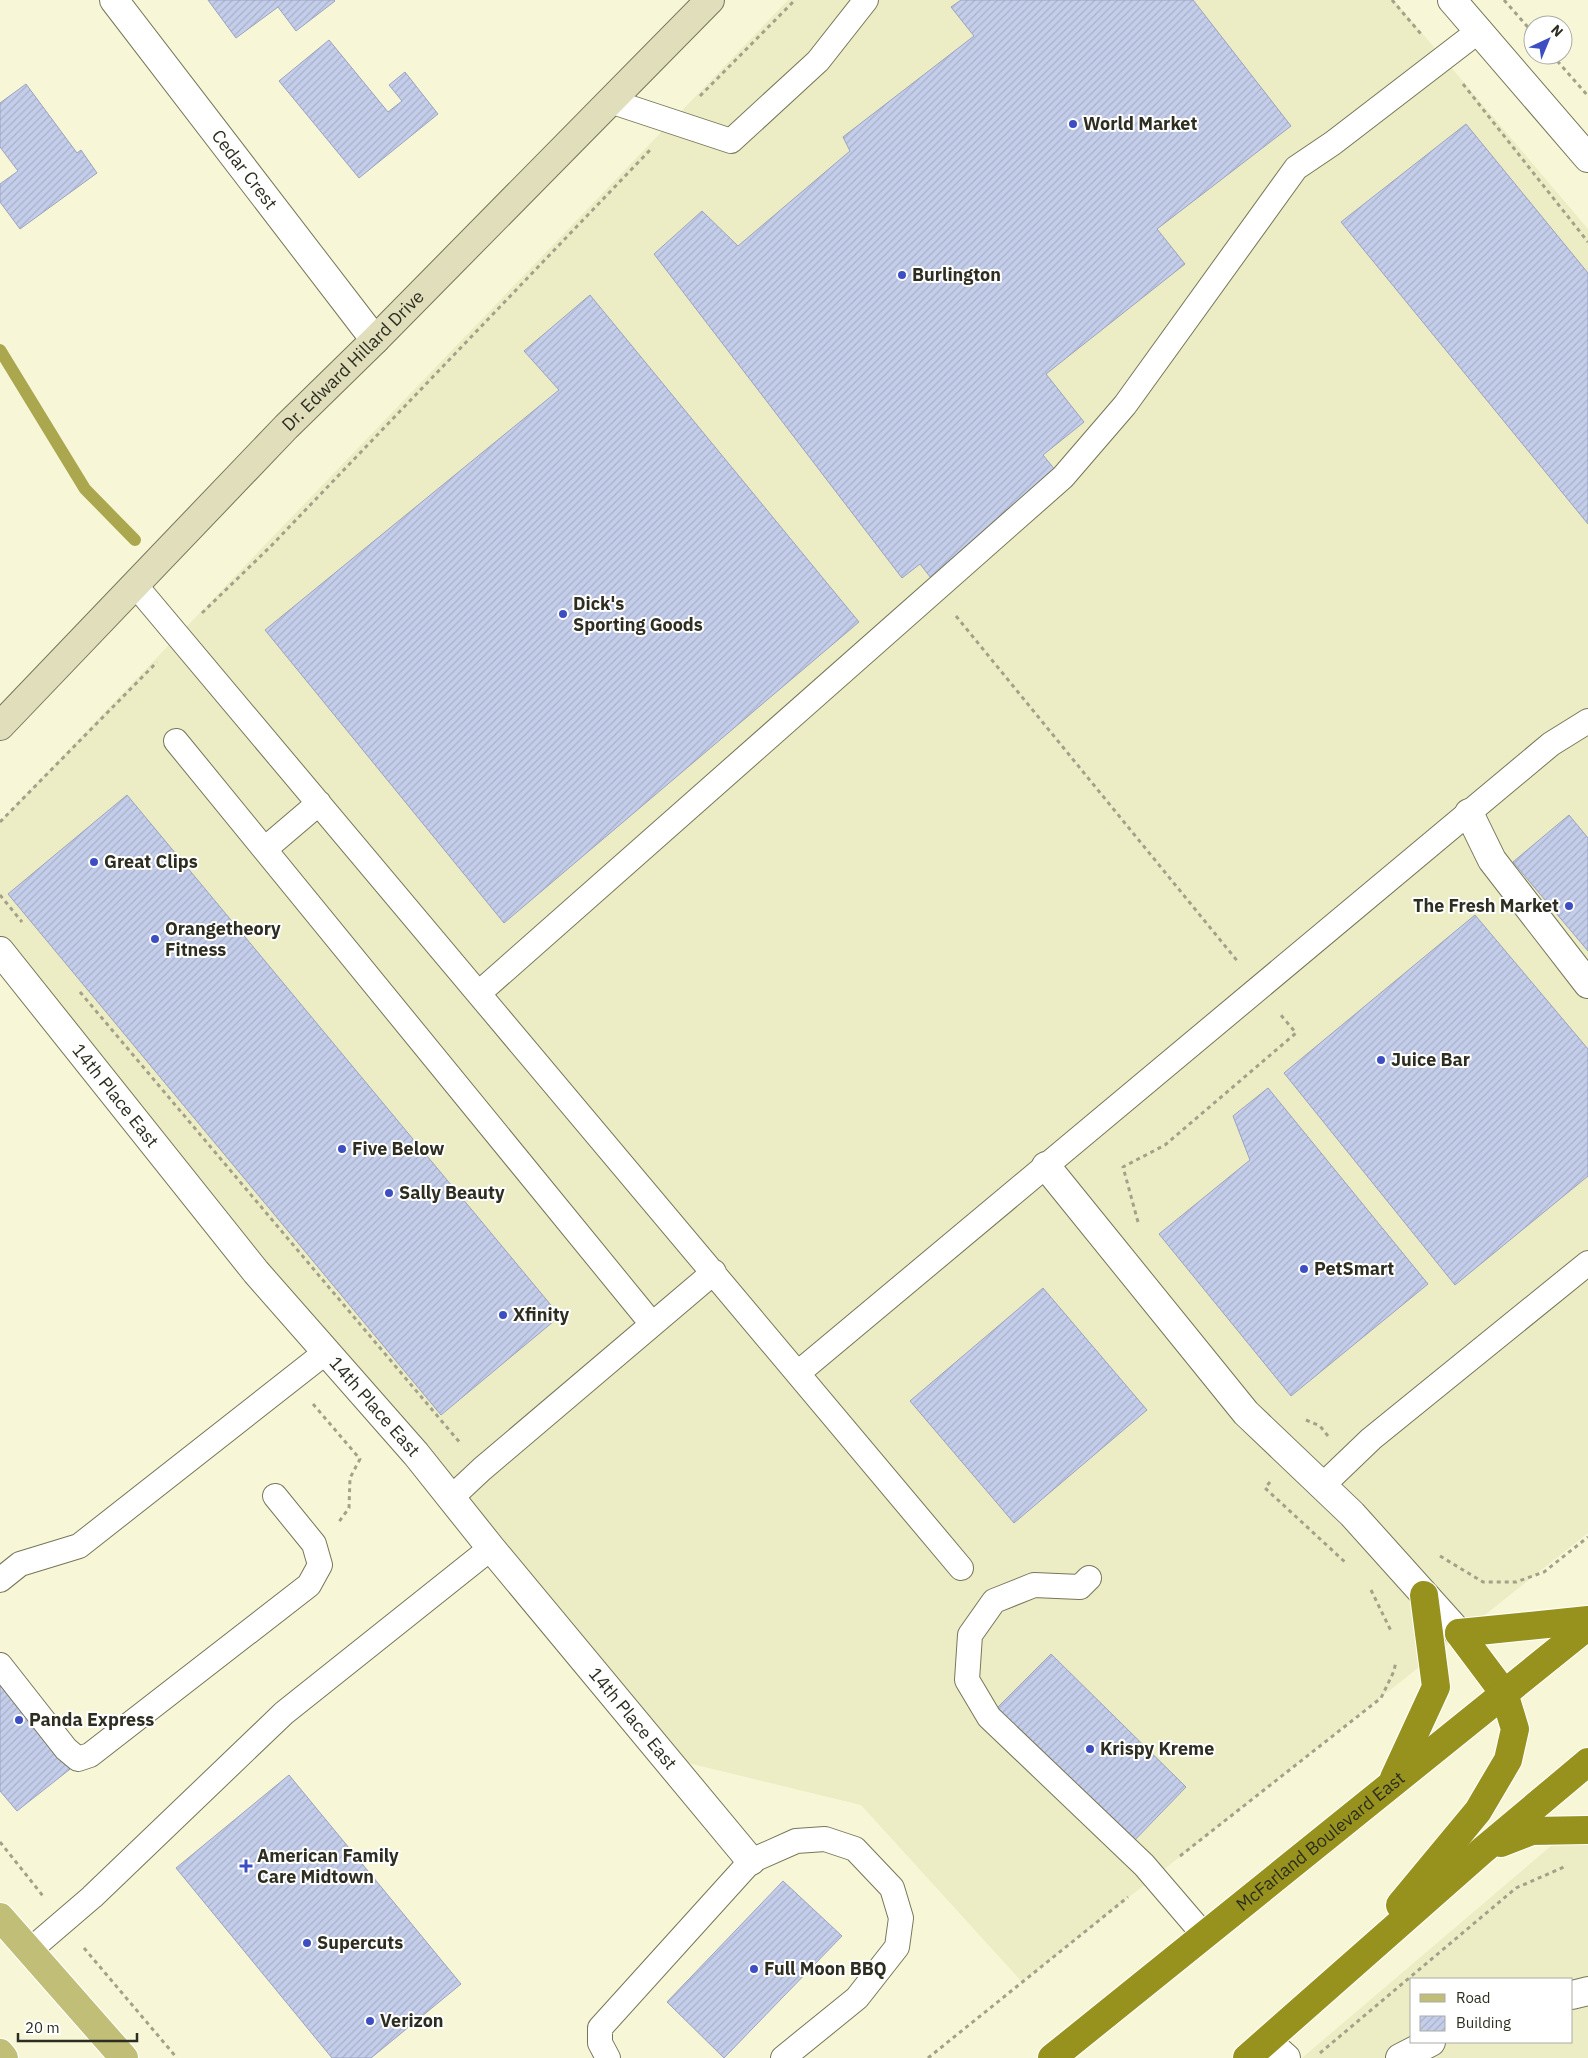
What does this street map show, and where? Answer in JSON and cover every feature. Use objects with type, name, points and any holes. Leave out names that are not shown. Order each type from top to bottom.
[{"type":"highway","points":[[1391,1784],[1436,1687],[1424,1595]]},
{"type":"highway","points":[[1459,1633],[1588,1620]]},
{"type":"highway","name":"McFarland Boulevard East","points":[[1052,2058],[1588,1626]]},
{"type":"highway","points":[[1267,2052],[1347,1969],[1478,1812],[1508,1760],[1515,1729],[1504,1693],[1459,1633]]},
{"type":"highway","points":[[1347,1969],[1483,1850],[1588,1762]]},
{"type":"highway","points":[[1483,1850],[1532,1831],[1588,1830]]},
{"type":"main road","points":[[0,1917],[124,2058]]},
{"type":"main road","points":[[0,2053],[4,2058]]},
{"type":"street","name":"Cedar Crest","points":[[114,0],[375,340]]},
{"type":"street","name":"Dr. Edward Hillard Drive","points":[[0,726],[136,586],[286,427],[375,340],[710,0]]},
{"type":"street","points":[[1452,0],[1480,30],[1588,158]]},
{"type":"street","points":[[1469,813],[1492,860],[1588,984]]},
{"type":"street","name":"14th Place East","points":[[0,951],[256,1272],[416,1454],[491,1548],[751,1861]]},
{"type":"street","points":[[1046,1166],[1246,1413],[1352,1514],[1459,1633]]},
{"type":"street","points":[[1573,1995],[1588,1991]]},
{"type":"street","points":[[1400,2058],[1429,2043]]},
{"type":"lane","points":[[610,101],[730,141],[818,61],[866,0]]},
{"type":"lane","points":[[479,993],[1062,477],[1125,405],[1296,168],[1333,143],[1376,108],[1480,30]]},
{"type":"lane","points":[[136,586],[961,1568]]},
{"type":"lane","points":[[798,1373],[1551,744],[1588,721]]},
{"type":"lane","points":[[176,740],[652,1324]]},
{"type":"lane","points":[[265,849],[319,803]]},
{"type":"lane","points":[[1322,1486],[1371,1439],[1588,1263]]},
{"type":"lane","points":[[451,1498],[482,1469],[714,1272]]},
{"type":"lane","points":[[0,1580],[20,1564],[79,1546],[326,1352]]},
{"type":"lane","points":[[0,1664],[66,1749],[78,1759],[90,1755],[309,1585],[320,1565],[314,1544],[276,1496]]},
{"type":"lane","points":[[29,1951],[92,1897],[284,1713],[491,1548]]},
{"type":"lane","points":[[1089,1578],[1080,1587],[1034,1585],[994,1601],[970,1636],[967,1680],[989,1718],[1154,1877],[1204,1934]]},
{"type":"lane","points":[[608,2058],[600,2043],[600,2028],[751,1861],[796,1841],[825,1838],[855,1849],[892,1888],[901,1918],[897,1946],[856,1998],[783,2058]]},
{"type":"path","points":[[718,76],[795,0]]},
{"type":"path","points":[[1392,0],[1410,21]]},
{"type":"path","points":[[1504,0],[1523,22]]},
{"type":"path","points":[[1561,65],[1588,96]]},
{"type":"path","points":[[1476,100],[1588,242]]},
{"type":"path","points":[[217,599],[271,546],[628,174]]},
{"type":"path","points":[[0,822],[153,667]]},
{"type":"path","points":[[0,895],[23,924]]},
{"type":"path","points":[[74,984],[482,1469]]},
{"type":"path","points":[[292,1379],[360,1459],[350,1478],[349,1508],[334,1529],[314,1544]]},
{"type":"path","points":[[1293,1458],[1265,1488],[1352,1568]]},
{"type":"path","points":[[1435,1551],[1441,1557],[1483,1582],[1516,1582],[1544,1572],[1588,1537]]},
{"type":"path","points":[[1369,1586],[1394,1638]]},
{"type":"path","points":[[928,2058],[1381,1698],[1394,1671],[1396,1654]]},
{"type":"path","points":[[0,1842],[177,2058]]},
{"type":"path","points":[[1314,2058],[1516,1888],[1569,1864]]},
{"type":"shaded area","points":[[788,0],[1394,0],[1588,229],[1588,1533],[1022,1982],[861,1805],[659,1756],[0,951],[0,821]]},
{"type":"shaded area","points":[[1571,1829],[1588,1845],[1588,2058],[1302,2058]]},
{"type":"building","points":[[208,0],[335,1],[296,31],[278,7],[236,38]]},
{"type":"building","points":[[961,0],[1193,0],[1291,126],[1157,229],[1185,264],[1046,374],[1084,422],[1043,455],[1060,476],[931,578],[920,564],[902,578],[654,254],[702,211],[738,246],[850,151],[843,137],[974,36],[951,7]]},
{"type":"building","points":[[329,40],[388,112],[402,101],[389,85],[405,72],[438,114],[359,178],[279,81]]},
{"type":"building","points":[[26,84],[77,153],[81,150],[97,173],[20,229],[0,202],[0,184],[18,171],[0,147],[0,103]]},
{"type":"building","points":[[1466,124],[1588,273],[1588,524],[1341,222]]},
{"type":"building","points":[[590,295],[859,622],[504,923],[265,630],[559,390],[524,351]]},
{"type":"building","points":[[127,795],[560,1316],[441,1415],[8,894]]},
{"type":"building","name":"The Fresh Market","points":[[1569,815],[1588,838],[1588,951],[1513,862]]},
{"type":"building","points":[[1475,915],[1588,1049],[1588,1176],[1455,1285],[1284,1073]]},
{"type":"building","points":[[1268,1088],[1428,1284],[1291,1396],[1159,1234],[1250,1160],[1233,1116]]},
{"type":"building","points":[[1043,1288],[1147,1410],[1014,1523],[910,1401]]},
{"type":"building","name":"Krispy Kreme","points":[[1051,1654],[1186,1787],[1130,1845],[994,1711]]},
{"type":"building","name":"Panda Express","points":[[0,1674],[74,1766],[17,1811],[0,1791]]},
{"type":"building","points":[[289,1775],[461,1984],[371,2058],[332,2058],[176,1868]]},
{"type":"building","name":"Full Moon BBQ","points":[[783,1881],[842,1936],[724,2058],[667,2002]]},
{"type":"waterway","points":[[0,350],[85,489],[135,540]]},
{"type":"place","name":"World Market","points":[[1073,124]]},
{"type":"place","name":"Burlington","points":[[902,275]]},
{"type":"place","name":"Dick's Sporting Goods","points":[[563,614]]},
{"type":"place","name":"Great Clips","points":[[94,862]]},
{"type":"place","name":"The Fresh Market","points":[[1569,906]]},
{"type":"place","name":"Orangetheory Fitness","points":[[155,939]]},
{"type":"place","name":"Juice Bar","points":[[1381,1060]]},
{"type":"place","name":"Five Below","points":[[342,1149]]},
{"type":"place","name":"Sally Beauty","points":[[389,1193]]},
{"type":"place","name":"PetSmart","points":[[1304,1269]]},
{"type":"place","name":"Xfinity","points":[[503,1315]]},
{"type":"place","name":"Panda Express","points":[[19,1720]]},
{"type":"place","name":"Krispy Kreme","points":[[1090,1749]]},
{"type":"place","name":"American Family Care Midtown","points":[[246,1866]]},
{"type":"place","name":"Supercuts","points":[[307,1943]]},
{"type":"place","name":"Full Moon BBQ","points":[[754,1969]]},
{"type":"place","name":"Verizon","points":[[370,2021]]}]
